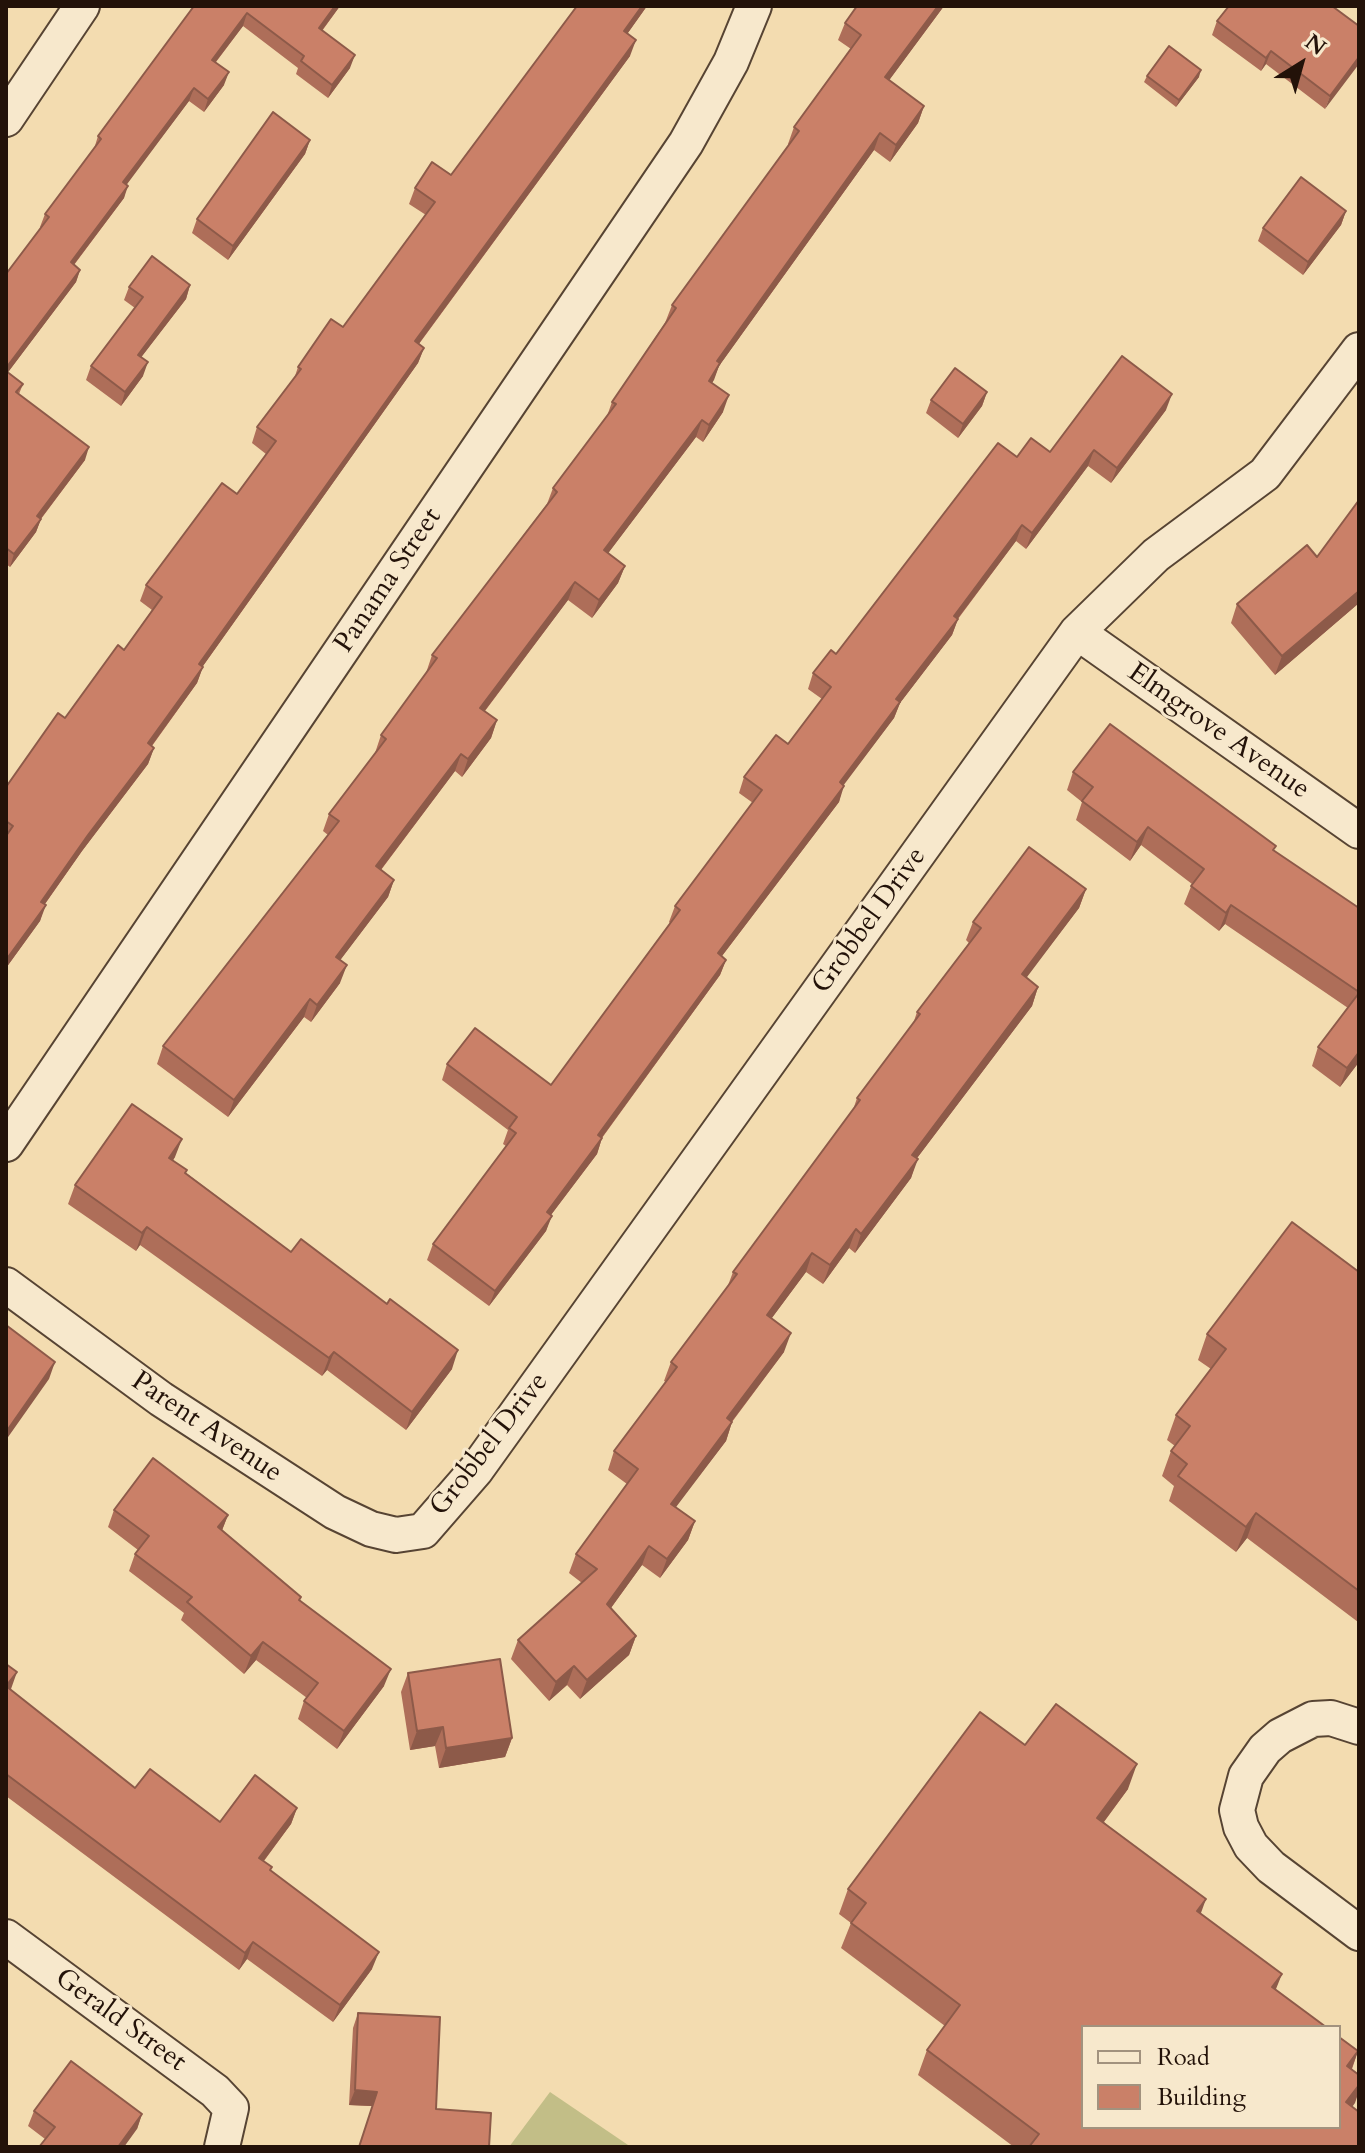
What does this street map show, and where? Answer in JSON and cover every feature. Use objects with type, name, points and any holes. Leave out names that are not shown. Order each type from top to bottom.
[{"type":"street","points":[[6,119],[82,6]]},
{"type":"street","name":"Panama Street","points":[[6,1144],[686,143],[731,62],[754,6]]},
{"type":"street","name":"Grobbel Drive","points":[[423,1531],[476,1470],[1077,632],[1156,555],[1265,474],[1359,350]]},
{"type":"street","name":"Elmgrove Avenue","points":[[1077,632],[1359,831]]},
{"type":"street","name":"Parent Avenue","points":[[6,1285],[161,1399],[335,1512],[371,1529],[396,1535],[423,1531]]},
{"type":"street","points":[[1359,1727],[1331,1718],[1313,1719],[1280,1736],[1265,1749],[1246,1776],[1237,1810],[1241,1827],[1251,1846],[1271,1867],[1359,1933]]},
{"type":"street","name":"Gerald Street","points":[[6,1937],[215,2091],[231,2108],[222,2147]]},
{"type":"shaded area","points":[[550,2092],[631,2147],[509,2147]]},
{"type":"building","points":[[194,6],[335,6],[319,28],[355,55],[332,85],[301,61],[304,56],[247,13],[212,60],[229,72],[208,99],[194,88],[123,182],[128,186],[71,262],[80,270],[6,368],[6,274],[49,217],[45,214],[101,139],[98,136]]},
{"type":"building","points":[[577,6],[642,6],[624,31],[636,40],[415,341],[424,348],[199,664],[203,667],[148,743],[154,748],[41,902],[46,905],[6,960],[6,836],[13,826],[6,821],[6,787],[58,713],[65,718],[118,645],[124,650],[162,597],[146,585],[222,483],[237,494],[276,441],[257,427],[301,369],[298,367],[331,319],[343,327],[435,202],[415,188],[432,162],[451,175]]},
{"type":"building","points":[[857,6],[938,6],[885,77],[924,106],[896,145],[880,133],[717,361],[720,363],[709,381],[729,395],[709,425],[702,420],[604,550],[625,566],[599,600],[575,582],[480,708],[497,720],[468,759],[461,754],[376,866],[394,880],[336,957],[347,965],[317,1005],[310,999],[234,1100],[163,1046],[339,821],[329,814],[386,739],[381,735],[437,658],[432,655],[557,492],[553,488],[616,404],[612,402],[676,308],[672,305],[799,131],[794,127],[861,35],[845,23]]},
{"type":"building","points":[[1229,6],[1332,6],[1359,26],[1359,57],[1330,96],[1271,51],[1266,58],[1217,21]]},
{"type":"building","points":[[1169,46],[1201,70],[1179,100],[1147,76]]},
{"type":"building","points":[[273,112],[310,140],[233,246],[197,219]]},
{"type":"building","points":[[1301,177],[1346,211],[1308,262],[1263,228]]},
{"type":"building","points":[[152,256],[190,285],[138,355],[148,362],[125,392],[91,366],[143,297],[129,287]]},
{"type":"building","points":[[1122,356],[1172,394],[1117,468],[1094,450],[1032,533],[1022,525],[954,616],[958,619],[896,699],[900,702],[840,782],[844,786],[718,953],[726,960],[598,1135],[602,1138],[547,1212],[552,1216],[495,1291],[433,1244],[516,1133],[509,1128],[517,1117],[447,1064],[475,1028],[551,1085],[680,910],[675,906],[762,790],[744,777],[776,735],[788,744],[831,687],[813,673],[831,650],[836,654],[998,443],[1017,457],[1031,438],[1050,452]]},
{"type":"building","points":[[955,368],[987,392],[963,424],[931,400]]},
{"type":"building","points":[[6,371],[23,384],[16,392],[89,447],[37,516],[41,519],[14,554],[6,548]]},
{"type":"building","points":[[1359,500],[1359,591],[1282,656],[1237,604],[1307,545],[1317,557]]},
{"type":"building","points":[[1110,724],[1276,846],[1273,850],[1359,908],[1359,992],[1231,905],[1226,913],[1191,886],[1204,869],[1148,827],[1137,842],[1082,801],[1093,787],[1073,772]]},
{"type":"building","points":[[1029,847],[1086,889],[1022,974],[1038,987],[912,1155],[918,1159],[861,1234],[856,1229],[830,1265],[812,1253],[767,1315],[791,1333],[727,1418],[732,1422],[671,1504],[695,1521],[667,1559],[649,1546],[607,1604],[636,1636],[587,1680],[574,1666],[556,1682],[518,1640],[597,1569],[576,1554],[638,1469],[614,1451],[677,1367],[671,1362],[737,1274],[733,1272],[860,1100],[857,1098],[920,1014],[917,1012],[981,928],[973,922]]},
{"type":"building","points":[[1359,993],[1359,1052],[1347,1068],[1318,1047]]},
{"type":"building","points":[[132,1104],[182,1139],[169,1158],[187,1170],[185,1173],[291,1252],[301,1239],[387,1304],[390,1299],[458,1350],[412,1412],[334,1352],[329,1358],[147,1227],[142,1233],[75,1185]]},
{"type":"building","points":[[1292,1222],[1359,1272],[1359,1591],[1256,1513],[1246,1527],[1178,1476],[1187,1464],[1171,1451],[1190,1426],[1176,1415],[1226,1349],[1207,1334]]},
{"type":"building","points":[[6,1325],[55,1362],[6,1432]]},
{"type":"building","points":[[153,1458],[228,1515],[218,1527],[301,1597],[299,1600],[391,1669],[344,1731],[304,1701],[318,1683],[263,1642],[251,1656],[187,1602],[192,1597],[135,1554],[149,1536],[114,1510]]},
{"type":"building","points":[[500,1659],[512,1738],[446,1748],[443,1727],[417,1731],[408,1673]]},
{"type":"building","points":[[6,1664],[17,1672],[6,1686]]},
{"type":"building","points":[[6,1686],[135,1788],[150,1769],[220,1822],[255,1775],[297,1808],[259,1858],[272,1867],[270,1870],[379,1952],[340,2005],[253,1942],[245,1953],[6,1774]]},
{"type":"building","points":[[1056,1704],[1137,1764],[1097,1818],[1206,1899],[1197,1911],[1282,1974],[1272,1987],[1323,2025],[1081,2025],[1081,2129],[1341,2129],[1341,2038],[1358,2051],[1347,2066],[1359,2075],[1359,2085],[1346,2102],[1359,2112],[1359,2147],[1029,2147],[1039,2134],[927,2050],[960,2005],[851,1923],[866,1903],[848,1889],[980,1712],[1025,1745]]},
{"type":"building","points":[[358,2013],[440,2017],[436,2109],[491,2113],[489,2147],[359,2147],[377,2092],[355,2090]]},
{"type":"building","points":[[71,2061],[142,2114],[118,2147],[39,2147],[55,2127],[34,2111]]}]
